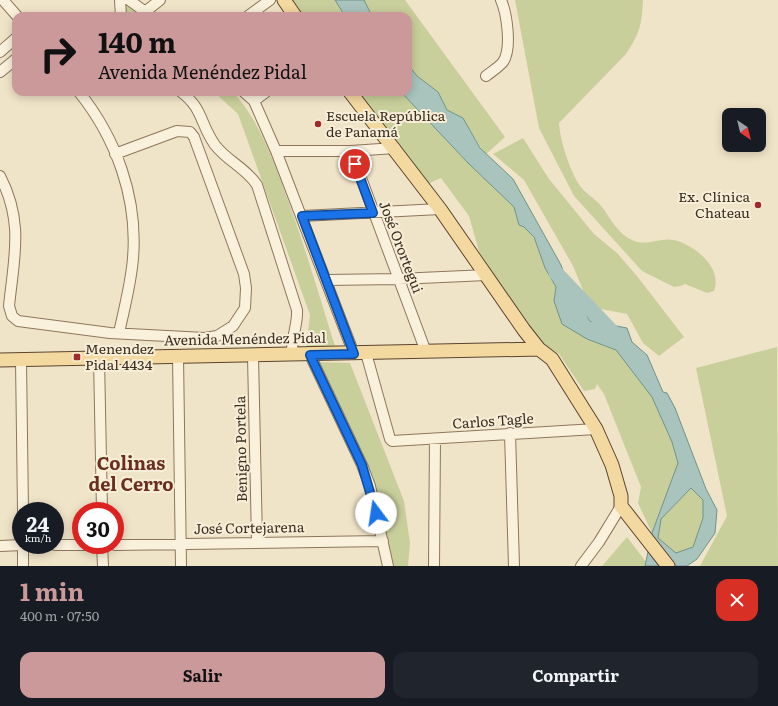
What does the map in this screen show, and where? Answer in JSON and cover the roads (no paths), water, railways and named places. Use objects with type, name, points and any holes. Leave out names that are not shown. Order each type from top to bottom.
[{"type":"main road","points":[[284,0],[292,12]]},
{"type":"main road","points":[[353,96],[395,148],[440,209],[539,349],[552,359],[596,429],[604,445],[621,496],[621,506],[668,566]]},
{"type":"main road","name":"Avenida Menéndez Pidal","points":[[0,360],[310,355],[539,349]]},
{"type":"street","points":[[3,0],[14,12]]},
{"type":"street","points":[[120,0],[121,12]]},
{"type":"street","points":[[128,0],[142,12]]},
{"type":"street","points":[[148,12],[160,0]]},
{"type":"street","points":[[254,12],[270,0]]},
{"type":"street","points":[[486,76],[503,62],[506,53],[508,40],[506,12],[501,0]]},
{"type":"street","points":[[0,52],[12,42]]},
{"type":"street","points":[[0,72],[12,62]]},
{"type":"street","points":[[82,96],[100,120],[115,154],[130,197],[134,240],[132,272],[119,333]]},
{"type":"street","points":[[186,96],[198,108],[207,132],[215,145],[229,160],[248,173],[257,185],[297,310],[298,317],[292,336],[292,355]]},
{"type":"street","points":[[248,96],[254,101],[276,151],[326,280],[360,353]]},
{"type":"street","points":[[254,101],[261,96]]},
{"type":"street","points":[[0,176],[11,201],[16,227],[9,306],[12,316],[18,321],[119,333],[205,338],[217,336],[226,332],[240,318],[247,300],[244,274],[194,137],[190,132],[177,131],[115,154]]},
{"type":"street","points":[[276,151],[351,151],[395,148]]},
{"type":"street","name":"José Orortegui","points":[[351,151],[426,352]]},
{"type":"street","points":[[302,216],[440,209]]},
{"type":"street","points":[[326,280],[398,279],[487,275]]},
{"type":"street","name":"Carlos Tagle","points":[[360,353],[392,441],[596,429]]},
{"type":"street","points":[[310,355],[362,465],[370,486],[388,566]]},
{"type":"street","points":[[178,356],[181,566]]},
{"type":"street","name":"Benigno Portela","points":[[253,356],[257,541]]},
{"type":"street","points":[[99,358],[102,502]]},
{"type":"street","points":[[21,360],[23,502]]},
{"type":"street","points":[[510,433],[514,566]]},
{"type":"street","points":[[434,566],[435,439]]},
{"type":"street","points":[[581,566],[599,542],[621,506]]},
{"type":"street","name":"José Cortejarena","points":[[124,545],[257,541],[383,541]]},
{"type":"street","points":[[0,546],[12,545]]},
{"type":"street","points":[[22,554],[23,566]]},
{"type":"street","points":[[102,554],[103,566]]},
{"type":"water","points":[[335,0],[364,0],[370,12],[342,12]]},
{"type":"water","points":[[412,70],[417,76],[438,92],[447,110],[463,118],[480,148],[513,179],[561,265],[569,287],[590,321],[627,328],[632,342],[647,355],[663,392],[667,393],[675,408],[706,489],[717,510],[715,533],[697,559],[687,566],[645,566],[652,533],[678,463],[672,442],[652,397],[616,350],[587,339],[562,324],[554,301],[556,287],[545,268],[534,237],[524,227],[519,225],[514,207],[469,164],[405,96],[412,96]],"holes":[[[691,488],[703,500],[703,518],[693,547],[676,553],[658,538],[661,519]]]},
{"type":"waterway","points":[[556,273],[618,338]]},
{"type":"place","name":"Escuela República de Panamá","points":[[318,124]]},
{"type":"place","name":"Ex. Clínica Chateau","points":[[758,205]]},
{"type":"place","name":"Menendez Pidal 4434","points":[[77,357]]},
{"type":"district","name":"Colinas del Cerro","points":[[131,474]]}]
